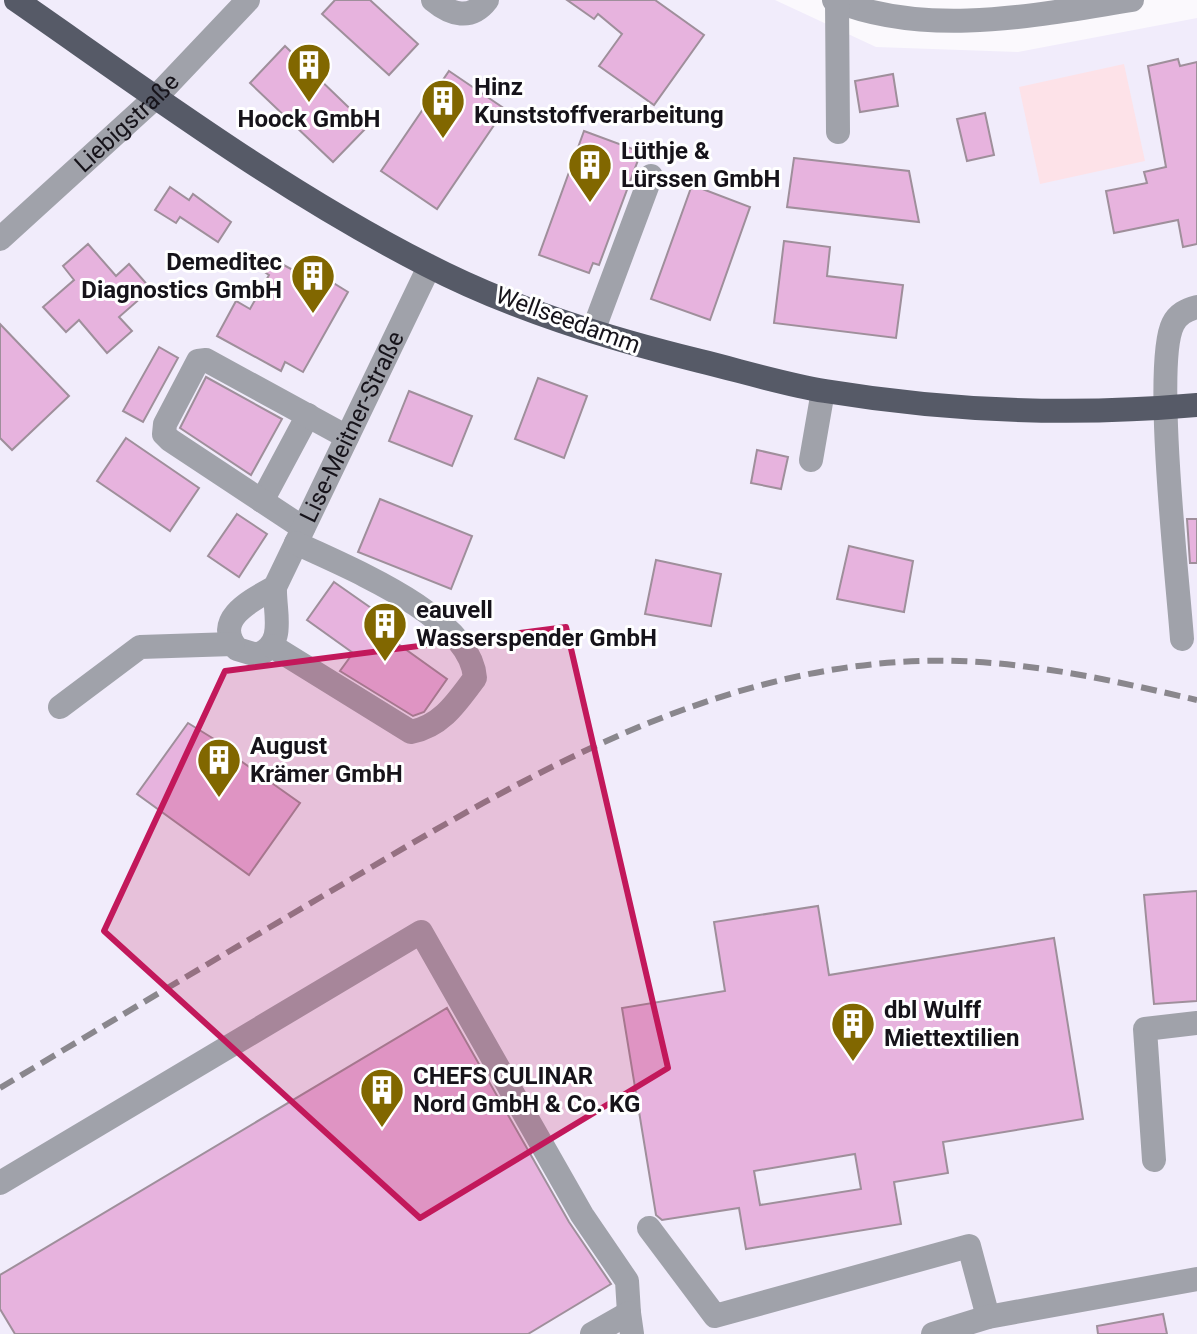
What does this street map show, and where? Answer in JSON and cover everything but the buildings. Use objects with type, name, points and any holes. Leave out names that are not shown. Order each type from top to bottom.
[{"type":"main road","name":"Wellseedamm","points":[[16,0],[286,184],[429,267],[593,331],[823,391],[968,408],[1091,411],[1197,405]]},
{"type":"street","name":"Liebigstraße","points":[[0,239],[156,97],[248,0]]},
{"type":"street","points":[[433,0],[447,12],[464,15],[479,10],[487,0]]},
{"type":"street","points":[[838,132],[836,0],[861,11],[929,20],[996,19],[1132,0]]},
{"type":"street","points":[[593,331],[651,176]]},
{"type":"street","name":"Lise-Meitner-Straße","points":[[272,646],[278,635],[275,587],[429,267]]},
{"type":"street","points":[[1182,639],[1165,375],[1173,324],[1185,310],[1197,307]]},
{"type":"street","points":[[60,707],[140,647],[233,644],[257,655],[272,646],[411,732],[426,729],[447,715],[475,678],[474,663],[465,648],[424,611],[300,535],[262,501],[164,434],[165,424],[198,361],[206,360],[347,437]]},
{"type":"street","points":[[811,460],[823,391]]},
{"type":"street","points":[[262,501],[308,415]]},
{"type":"street","points":[[233,644],[229,622],[236,612],[275,587]]},
{"type":"street","points":[[0,1183],[421,932],[582,1215],[627,1281],[631,1323],[592,1334]]},
{"type":"street","points":[[1154,1160],[1145,1029],[1197,1023]]},
{"type":"street","points":[[649,1228],[715,1316],[969,1246],[988,1317]]},
{"type":"street","points":[[933,1334],[988,1317],[1197,1279]]},
{"type":"highlighted area","points":[[566,627],[668,1068],[420,1218],[104,931],[225,671]]},
{"type":"shaded area","points":[[0,0],[775,0],[876,47],[1018,52],[1197,18],[1197,1334],[0,1334]]},
{"type":"shaded area","points":[[1124,64],[1145,161],[1040,184],[1019,87]]},
{"type":"railway","points":[[0,1088],[389,857],[527,780],[598,745],[670,715],[744,690],[821,672],[899,662],[937,661],[1049,670],[1197,700]]},
{"type":"place","name":"Hoock GmbH","points":[[309,104]]},
{"type":"place","name":"Hinz Kunststoffverarbeitung","points":[[443,140]]},
{"type":"place","name":"Lüthje & Lürssen GmbH","points":[[590,204]]},
{"type":"place","name":"Demeditec Diagnostics GmbH","points":[[313,315]]},
{"type":"place","name":"eauvell Wasserspender GmbH","points":[[385,663]]},
{"type":"place","name":"August Krämer GmbH","points":[[219,799]]},
{"type":"place","name":"dbl Wulff Miettextilien","points":[[853,1063]]},
{"type":"place","name":"CHEFS CULINAR Nord GmbH & Co. KG","points":[[382,1129]]}]
